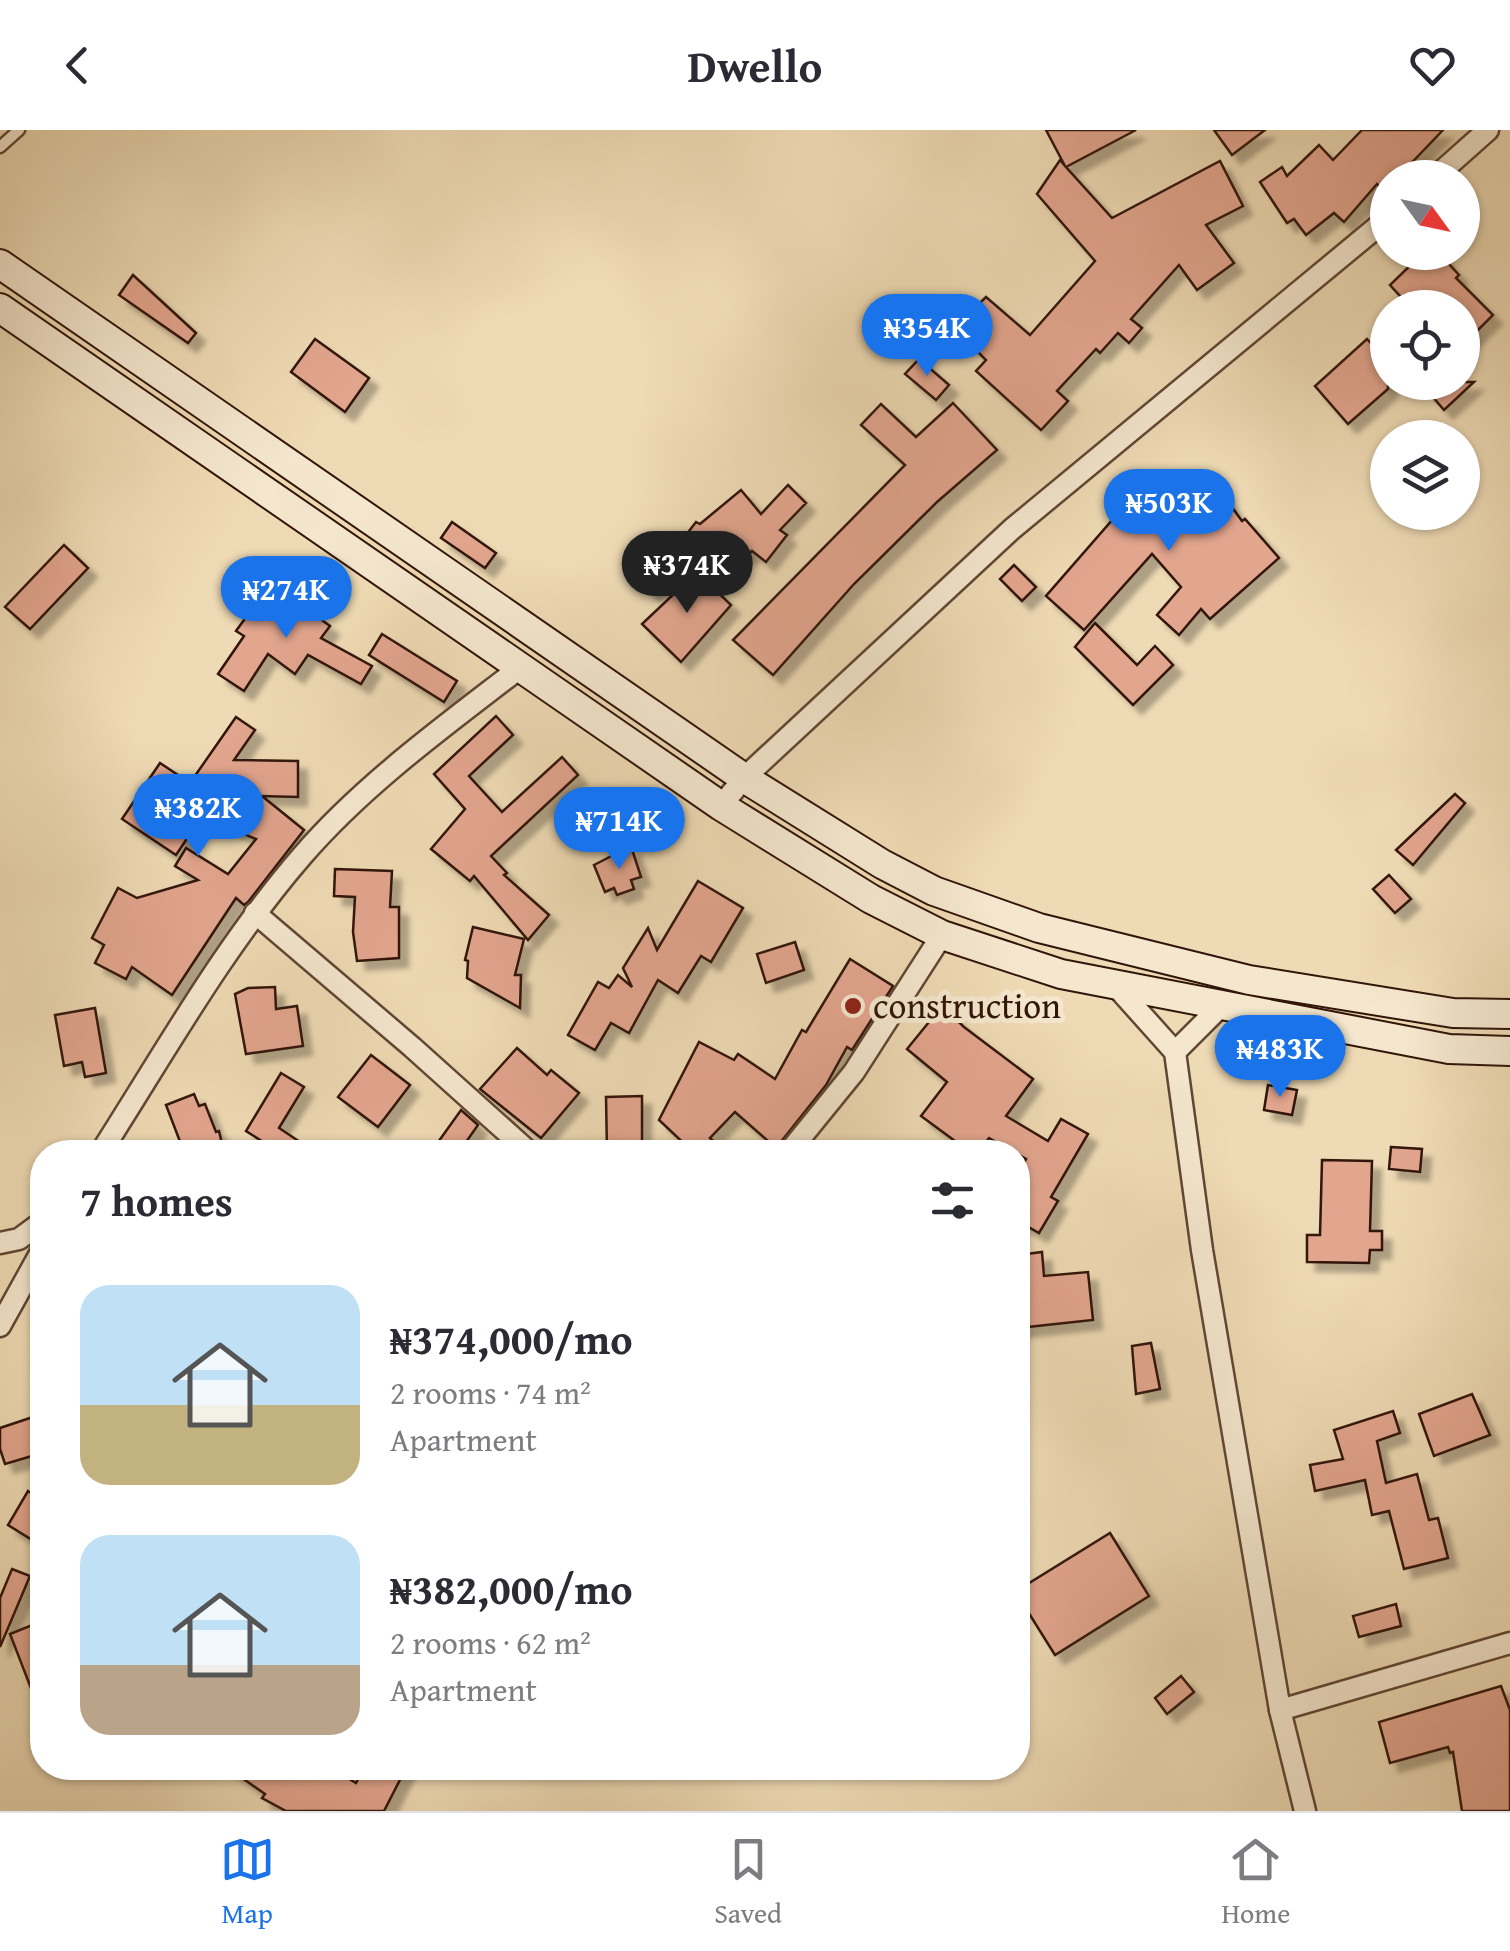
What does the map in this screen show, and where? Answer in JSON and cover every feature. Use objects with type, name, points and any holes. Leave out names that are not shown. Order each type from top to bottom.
[{"type":"street","points":[[1454,160],[1488,130]]},
{"type":"street","points":[[721,806],[744,778],[1012,529],[1370,233]]},
{"type":"street","points":[[0,264],[744,778],[882,864],[934,891],[1039,928],[1249,980],[1453,1013],[1510,1014]]},
{"type":"street","points":[[0,308],[721,806],[870,899],[942,935],[1006,958],[1114,985],[1449,1048],[1510,1051]]},
{"type":"street","points":[[109,1140],[254,913],[336,820],[521,667]]},
{"type":"street","points":[[254,913],[516,1140]]},
{"type":"street","points":[[799,1140],[854,1072],[942,935]]},
{"type":"street","points":[[1114,985],[1174,1052],[1202,1250],[1280,1710],[1305,1811]]},
{"type":"street","points":[[1174,1052],[1221,1006]]},
{"type":"street","points":[[0,1243],[19,1240],[30,1231]]},
{"type":"street","points":[[0,1326],[30,1272]]},
{"type":"street","points":[[1280,1710],[1510,1644]]},
{"type":"lane","points":[[0,147],[19,130]]},
{"type":"building","points":[[1046,130],[1136,130],[1066,167],[1112,218],[1220,161],[1243,206],[1206,225],[1234,263],[1197,290],[1179,265],[1131,319],[1142,328],[1129,343],[1118,333],[1100,353],[1096,349],[1057,391],[1068,401],[1041,430],[976,371],[986,360],[954,328],[986,297],[1030,335],[1095,261],[1037,194],[1060,160],[1065,166]]},
{"type":"building","points":[[1214,130],[1265,130],[1232,155]]},
{"type":"building","points":[[1362,130],[1443,130],[1414,160],[1370,160],[1370,192],[1344,222],[1334,213],[1306,235],[1294,219],[1287,223],[1260,182],[1282,167],[1287,176],[1319,145],[1333,160]]},
{"type":"building","points":[[1405,270],[1454,270],[1459,275],[1456,278],[1468,290],[1395,290],[1390,285]]},
{"type":"building","points":[[133,275],[196,333],[188,343],[119,295]]},
{"type":"building","points":[[1480,302],[1493,315],[1480,328]]},
{"type":"building","points":[[315,339],[369,378],[345,412],[291,372]]},
{"type":"building","points":[[1367,339],[1370,342],[1370,400],[1375,400],[1348,424],[1315,386]]},
{"type":"building","points":[[919,359],[949,385],[936,400],[905,374]]},
{"type":"building","points":[[1435,400],[1455,400],[1444,410]]},
{"type":"building","points":[[953,403],[997,450],[937,502],[854,584],[773,675],[733,640],[905,465],[861,425],[881,404],[916,437]]},
{"type":"building","points":[[1166,472],[1183,493],[1208,474],[1242,521],[1245,519],[1279,558],[1210,619],[1201,609],[1179,635],[1157,615],[1181,587],[1152,554],[1084,630],[1046,596],[1111,517]]},
{"type":"building","points":[[788,485],[806,503],[780,530],[787,535],[766,562],[752,551],[747,556],[722,534],[651,593],[645,588],[696,522],[700,524],[741,490],[761,514]]},
{"type":"building","points":[[452,522],[496,553],[485,568],[441,538]]},
{"type":"building","points":[[64,545],[88,568],[30,629],[5,607]]},
{"type":"building","points":[[1014,565],[1036,587],[1022,601],[1000,579]]},
{"type":"building","points":[[697,572],[731,605],[681,662],[642,624]]},
{"type":"building","points":[[271,583],[330,626],[321,638],[372,666],[361,684],[308,655],[295,674],[268,654],[244,691],[218,674],[244,636],[236,631]]},
{"type":"building","points":[[1095,623],[1137,665],[1155,646],[1173,665],[1133,705],[1075,647]]},
{"type":"building","points":[[382,634],[457,681],[444,702],[369,655]]},
{"type":"building","points":[[496,716],[513,735],[469,776],[502,812],[562,757],[578,775],[491,856],[507,873],[504,875],[549,915],[528,940],[474,876],[470,881],[431,849],[465,809],[434,774]]},
{"type":"building","points":[[236,717],[255,730],[234,760],[298,761],[298,797],[262,796],[304,830],[248,902],[244,905],[236,898],[172,995],[132,967],[126,979],[95,963],[104,945],[92,938],[118,888],[137,898],[198,880],[175,866],[186,848],[228,874],[256,839],[202,816],[176,855],[122,819],[160,763],[190,783]]},
{"type":"building","points":[[1455,794],[1465,803],[1413,865],[1396,850]]},
{"type":"building","points":[[631,846],[641,877],[631,880],[634,889],[617,895],[614,888],[605,892],[594,865]]},
{"type":"building","points":[[335,869],[392,871],[390,907],[399,907],[399,958],[357,961],[353,932],[355,897],[334,896]]},
{"type":"building","points":[[1389,875],[1411,899],[1395,913],[1373,889]]},
{"type":"building","points":[[698,881],[743,908],[711,962],[701,956],[678,993],[658,980],[629,1033],[611,1023],[595,1050],[568,1035],[598,982],[609,988],[618,975],[632,987],[623,968],[648,928],[657,950]]},
{"type":"building","points":[[473,927],[524,939],[515,975],[521,975],[520,1008],[467,978],[465,960]]},
{"type":"building","points":[[795,942],[804,970],[766,983],[757,954]]},
{"type":"building","points":[[850,959],[893,986],[852,1050],[847,1047],[826,1085],[782,1140],[767,1140],[735,1112],[712,1140],[680,1140],[659,1120],[699,1042],[734,1060],[738,1054],[775,1079],[802,1030],[806,1032]]},
{"type":"building","points":[[275,987],[276,1009],[297,1006],[303,1046],[246,1054],[235,994],[248,988]]},
{"type":"building","points":[[942,1006],[1033,1079],[1006,1116],[1048,1141],[1061,1119],[1088,1134],[1051,1197],[1058,1201],[1039,1233],[1030,1228],[1030,1140],[954,1140],[921,1116],[947,1082],[907,1049]]},
{"type":"building","points":[[95,1008],[106,1073],[85,1077],[82,1062],[64,1066],[55,1015]]},
{"type":"building","points":[[517,1048],[547,1075],[551,1070],[579,1093],[541,1138],[480,1089]]},
{"type":"building","points":[[371,1055],[410,1085],[378,1127],[338,1097]]},
{"type":"building","points":[[281,1073],[304,1087],[279,1128],[297,1140],[260,1140],[246,1131]]},
{"type":"building","points":[[1268,1085],[1297,1090],[1292,1115],[1264,1110]]},
{"type":"building","points":[[194,1094],[199,1106],[205,1104],[221,1140],[179,1140],[166,1105]]},
{"type":"building","points":[[642,1096],[642,1140],[607,1140],[606,1097]]},
{"type":"building","points":[[461,1110],[478,1125],[467,1140],[440,1140]]},
{"type":"building","points":[[1391,1147],[1422,1149],[1420,1172],[1389,1169]]},
{"type":"building","points":[[1322,1160],[1372,1161],[1370,1231],[1382,1231],[1382,1250],[1370,1250],[1369,1263],[1307,1262],[1307,1235],[1320,1235]]},
{"type":"building","points":[[1042,1252],[1044,1276],[1088,1272],[1093,1320],[1030,1327],[1030,1254]]},
{"type":"building","points":[[1151,1343],[1160,1389],[1136,1394],[1132,1346]]},
{"type":"building","points":[[1472,1394],[1490,1435],[1434,1456],[1419,1414]]},
{"type":"building","points":[[1393,1411],[1400,1433],[1377,1441],[1386,1483],[1417,1474],[1429,1520],[1438,1518],[1448,1558],[1404,1569],[1389,1511],[1372,1515],[1365,1480],[1315,1491],[1310,1465],[1343,1459],[1334,1430]]},
{"type":"building","points":[[30,1418],[30,1457],[5,1464],[0,1428]]},
{"type":"building","points":[[28,1491],[30,1539],[8,1525]]},
{"type":"building","points":[[1110,1533],[1149,1596],[1055,1655],[1030,1615],[1030,1583]]},
{"type":"building","points":[[12,1569],[30,1576],[0,1647],[0,1598]]},
{"type":"building","points":[[1396,1604],[1401,1626],[1359,1637],[1353,1616]]},
{"type":"building","points":[[30,1626],[30,1686],[10,1634]]},
{"type":"building","points":[[1181,1676],[1194,1692],[1167,1714],[1155,1698]]},
{"type":"building","points":[[1501,1686],[1510,1710],[1510,1811],[1462,1811],[1453,1752],[1448,1747],[1390,1763],[1379,1722]]},
{"type":"building","points":[[245,1780],[400,1780],[384,1811],[286,1811],[262,1798],[265,1794]]},
{"type":"place","name":"construction","points":[[853,1006]]}]
